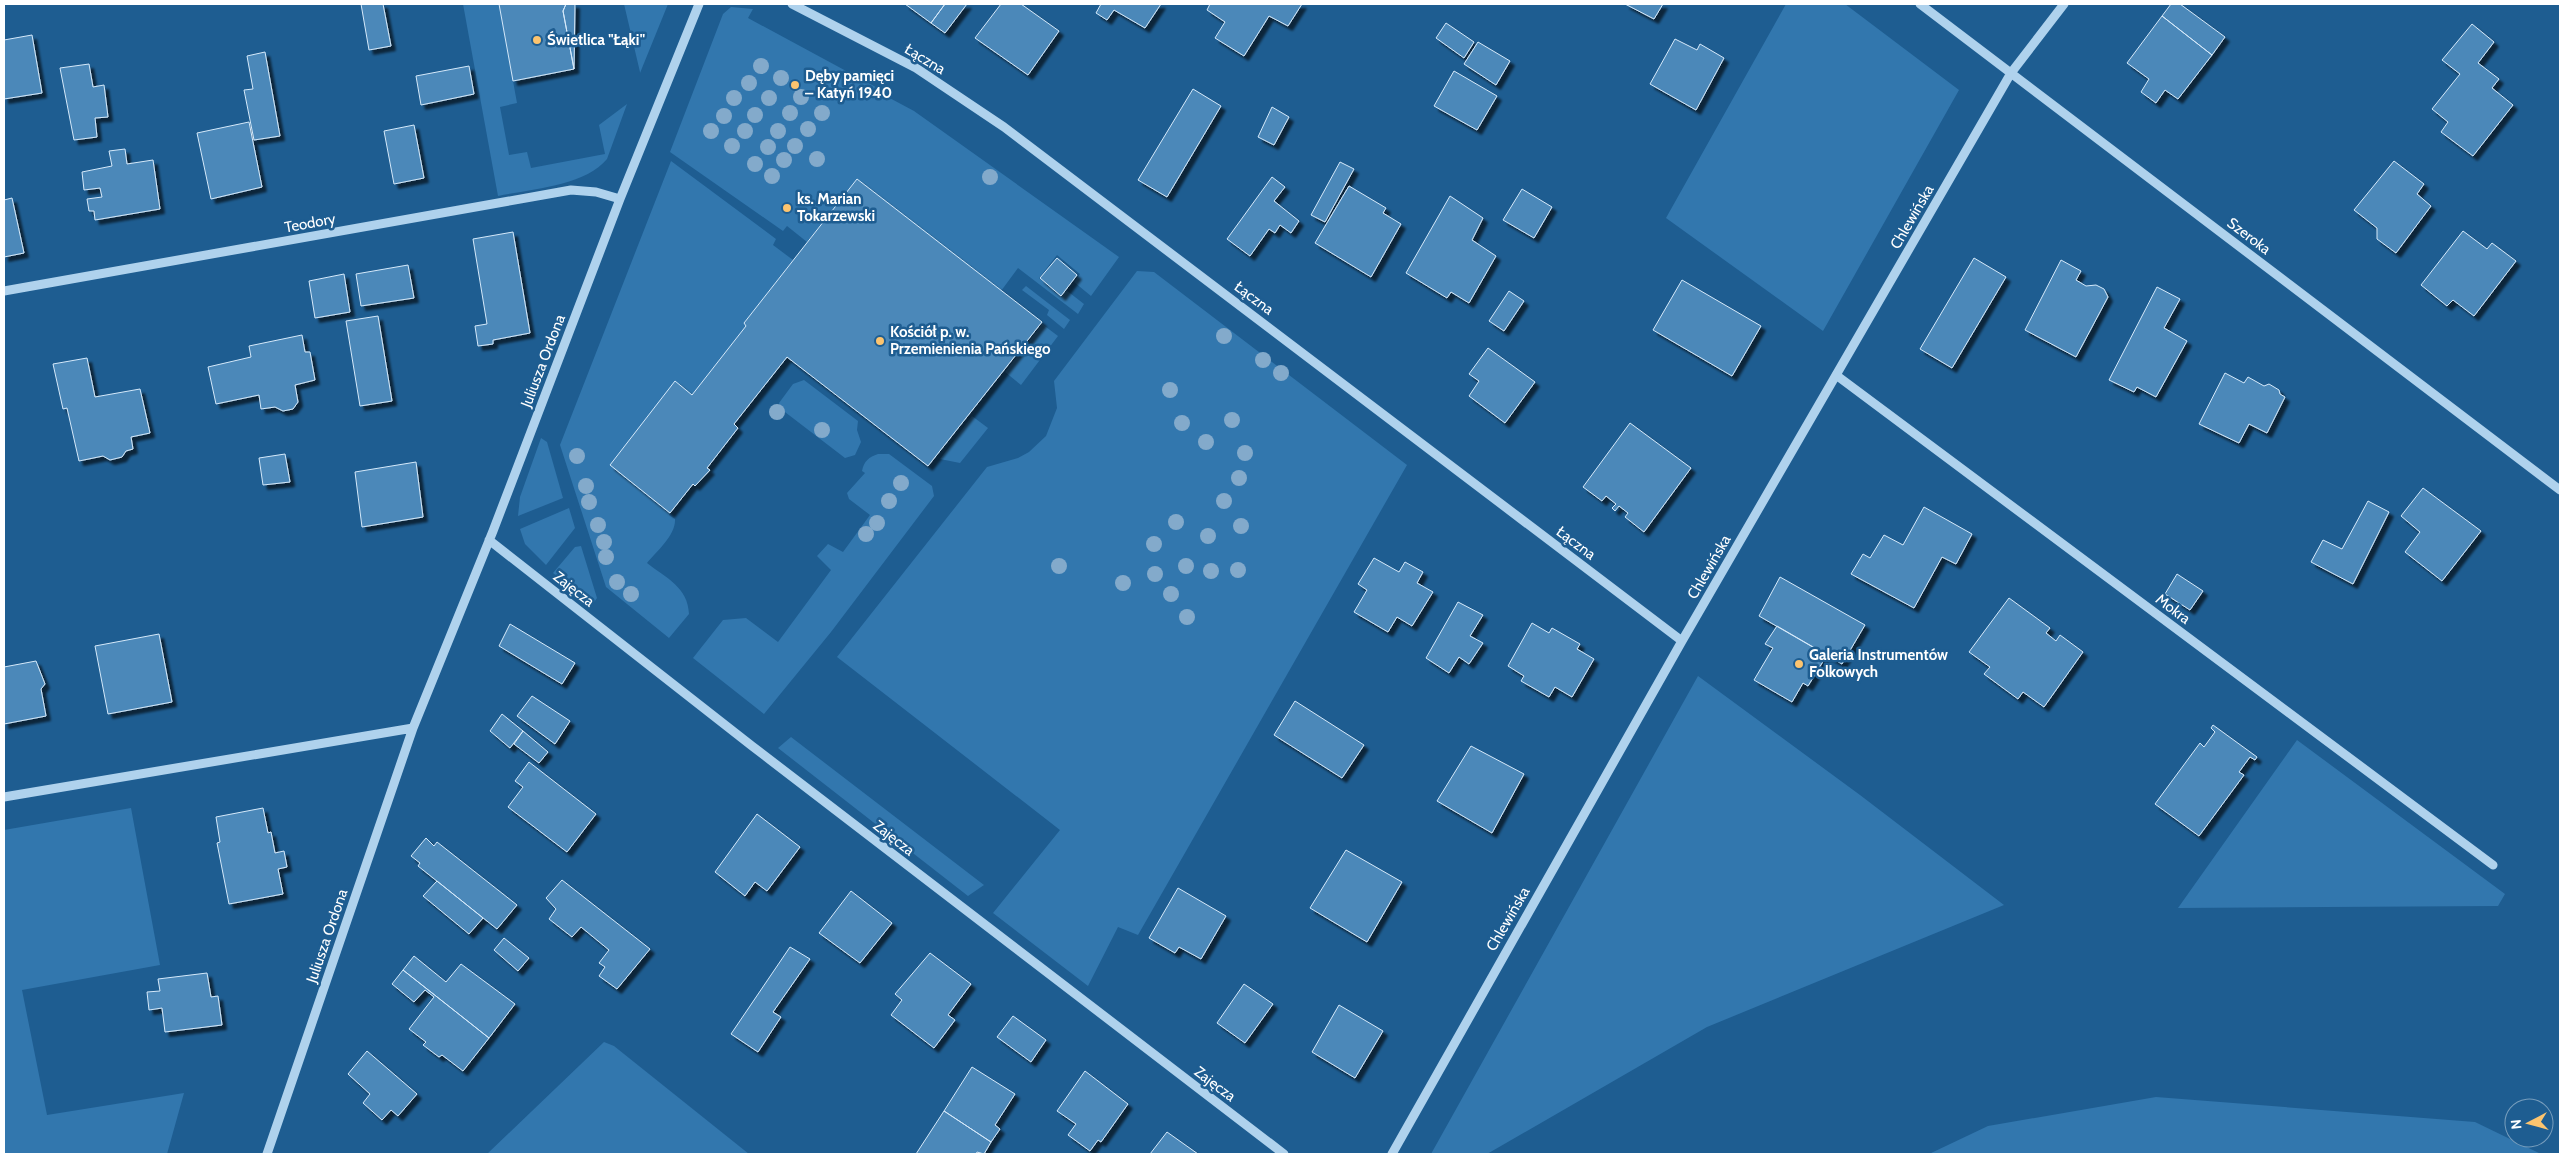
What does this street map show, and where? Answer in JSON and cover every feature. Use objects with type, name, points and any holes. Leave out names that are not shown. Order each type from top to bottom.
[{"type":"street","name":"Juliusza Ordona","points":[[267,1154],[413,728],[489,540],[620,199],[699,4]]},
{"type":"street","name":"Łączna","points":[[792,4],[916,68],[1004,127],[1682,641]]},
{"type":"street","name":"Szeroka","points":[[1920,4],[2560,490]]},
{"type":"street","name":"Chlewińska","points":[[1392,1154],[1682,641],[2011,73],[2064,4]]},
{"type":"street","name":"Teodory","points":[[4,291],[570,190],[596,192],[620,199]]},
{"type":"street","name":"Mokra","points":[[1836,375],[2493,865]]},
{"type":"street","name":"Zajęcza","points":[[489,540],[760,752],[1284,1154]]},
{"type":"street","points":[[4,798],[413,728]]},
{"type":"shaded area","points":[[463,4],[499,4],[517,103],[500,107],[509,155],[527,152],[531,168],[605,154],[599,125],[627,104],[607,159],[597,168],[572,181],[498,196]]},
{"type":"shaded area","points":[[624,4],[668,4],[640,73],[640,72]]},
{"type":"shaded area","points":[[1786,4],[1845,4],[1959,90],[1823,331],[1666,218]]},
{"type":"shaded area","points":[[731,7],[753,9],[748,18],[885,92],[884,95],[914,111],[1119,257],[1091,296],[1074,282],[1080,274],[1057,255],[1039,278],[1061,297],[1066,290],[1084,304],[1078,314],[1018,268],[1001,291],[857,179],[807,242],[787,226],[783,231],[670,152],[723,14]]},
{"type":"shaded area","points":[[671,161],[776,239],[773,245],[793,260],[744,323],[746,326],[692,395],[675,381],[669,515],[675,519],[669,537],[647,563],[675,584],[685,597],[688,605],[689,614],[669,638],[606,587],[560,445]]},
{"type":"shaded area","points":[[1137,271],[1154,272],[1407,465],[1138,935],[1118,927],[1088,986],[993,913],[1060,830],[837,657],[987,467],[1018,458],[1029,452],[1046,436],[1057,408],[1054,381]]},
{"type":"shaded area","points":[[1026,286],[1070,320],[1064,329],[1047,315],[1049,310],[1022,290]]},
{"type":"shaded area","points":[[1042,324],[1058,336],[1021,385],[1005,372]]},
{"type":"shaded area","points":[[804,380],[858,421],[857,430],[861,442],[855,455],[845,458],[781,409],[779,403],[793,384]]},
{"type":"shaded area","points":[[972,416],[988,428],[960,463],[940,459]]},
{"type":"shaded area","points":[[541,438],[547,442],[563,498],[518,516],[520,497]]},
{"type":"shaded area","points":[[878,454],[889,454],[932,486],[934,496],[831,632],[764,714],[693,658],[723,620],[746,618],[778,642],[831,570],[817,556],[828,544],[843,552],[870,515],[849,499],[847,493],[865,473],[862,471],[866,462]]},
{"type":"shaded area","points":[[569,508],[575,528],[546,565],[525,544],[520,529]]},
{"type":"shaded area","points":[[581,546],[597,598],[592,605],[553,573],[575,547]]},
{"type":"shaded area","points":[[1698,676],[1860,795],[2004,905],[1707,1027],[1487,1154],[1431,1154]]},
{"type":"shaded area","points":[[791,737],[984,885],[968,896],[778,748]]},
{"type":"shaded area","points":[[2297,740],[2505,894],[2498,906],[2178,908]]},
{"type":"shaded area","points":[[131,808],[160,965],[22,990],[47,1115],[184,1093],[167,1154],[4,1154],[4,830]]},
{"type":"shaded area","points":[[604,1042],[614,1046],[749,1154],[487,1154]]},
{"type":"shaded area","points":[[2156,1097],[2475,1122],[2504,1136],[2504,1148],[2529,1148],[2541,1154],[1929,1154],[1988,1126]]},
{"type":"building","points":[[361,4],[383,4],[391,46],[369,50]]},
{"type":"building","name":"Świetlica \"Łąki\"","points":[[499,4],[566,4],[563,11],[574,69],[513,81]]},
{"type":"building","points":[[566,4],[575,4],[574,69],[563,11]]},
{"type":"building","points":[[905,4],[945,4],[931,23]]},
{"type":"building","points":[[945,4],[967,4],[945,33],[931,23]]},
{"type":"building","points":[[1001,4],[1021,4],[1059,31],[1028,75],[975,38]]},
{"type":"building","points":[[1101,4],[1161,4],[1145,28],[1114,10],[1107,20],[1096,13]]},
{"type":"building","points":[[1210,4],[1302,4],[1288,26],[1269,16],[1244,56],[1215,38],[1225,22],[1207,10]]},
{"type":"building","points":[[1625,4],[1663,4],[1654,19]]},
{"type":"building","points":[[2171,4],[2180,4],[2225,37],[2212,55],[2162,16]]},
{"type":"building","points":[[2162,16],[2212,55],[2178,99],[2165,90],[2156,103],[2141,92],[2149,79],[2127,63]]},
{"type":"building","points":[[1446,23],[1474,42],[1464,58],[1436,38]]},
{"type":"building","points":[[2472,24],[2494,42],[2478,63],[2499,79],[2492,88],[2513,105],[2473,156],[2441,132],[2448,122],[2432,109],[2460,74],[2442,60]]},
{"type":"building","points":[[32,35],[42,93],[4,99],[4,40]]},
{"type":"building","points":[[1675,39],[1697,50],[1700,44],[1724,58],[1696,110],[1650,84]]},
{"type":"building","points":[[1478,42],[1510,61],[1496,85],[1464,64]]},
{"type":"building","points":[[265,52],[280,136],[254,140],[244,90],[253,89],[247,56]]},
{"type":"building","points":[[89,64],[93,87],[104,85],[108,117],[95,118],[97,137],[74,140],[60,68]]},
{"type":"building","points":[[469,66],[474,94],[421,105],[416,76]]},
{"type":"building","points":[[1454,71],[1497,96],[1477,130],[1434,106]]},
{"type":"building","points":[[1193,89],[1221,106],[1167,197],[1138,180]]},
{"type":"building","points":[[1272,107],[1289,117],[1274,145],[1258,137]]},
{"type":"building","points":[[249,122],[262,187],[211,199],[197,133]]},
{"type":"building","points":[[414,125],[424,178],[394,184],[384,131]]},
{"type":"building","points":[[125,149],[127,164],[153,160],[160,209],[95,220],[94,211],[89,211],[87,199],[102,197],[100,188],[84,190],[82,172],[112,166],[109,151]]},
{"type":"building","points":[[2394,161],[2424,184],[2417,194],[2431,206],[2396,253],[2377,239],[2377,228],[2354,210]]},
{"type":"building","points":[[1340,162],[1354,169],[1325,222],[1311,215]]},
{"type":"building","points":[[1272,177],[1285,187],[1274,201],[1299,221],[1291,233],[1280,225],[1275,233],[1269,229],[1250,256],[1227,239]]},
{"type":"building","name":"Kościół p. w. Przemienienia Pańskiego","points":[[857,179],[1042,322],[928,466],[787,357],[734,424],[738,428],[707,468],[710,470],[695,486],[693,484],[670,513],[610,465],[675,381],[692,395],[746,326],[744,323]]},
{"type":"building","points":[[1349,186],[1386,208],[1383,213],[1401,224],[1371,277],[1315,243]]},
{"type":"building","points":[[1522,189],[1552,207],[1534,238],[1503,220]]},
{"type":"building","points":[[1450,196],[1483,218],[1472,240],[1496,256],[1469,303],[1451,292],[1447,298],[1406,273]]},
{"type":"building","points":[[12,198],[24,253],[4,257],[4,200]]},
{"type":"building","points":[[2463,231],[2487,249],[2492,243],[2516,261],[2474,316],[2453,300],[2447,306],[2421,285]]},
{"type":"building","points":[[513,232],[530,333],[493,340],[493,344],[478,346],[475,326],[487,324],[473,239]]},
{"type":"building","points":[[1057,258],[1077,275],[1061,296],[1040,278]]},
{"type":"building","points":[[1974,258],[2006,277],[1952,368],[1920,349]]},
{"type":"building","points":[[2061,260],[2081,271],[2076,280],[2086,286],[2096,285],[2104,289],[2108,297],[2076,357],[2025,330]]},
{"type":"building","points":[[408,265],[414,298],[361,306],[356,274]]},
{"type":"building","points":[[344,274],[350,312],[315,318],[309,281]]},
{"type":"building","points":[[1682,280],[1761,326],[1732,376],[1653,330]]},
{"type":"building","points":[[2157,287],[2180,299],[2164,328],[2187,341],[2156,397],[2137,387],[2134,392],[2109,380]]},
{"type":"building","points":[[1509,291],[1524,301],[1504,331],[1489,321]]},
{"type":"building","points":[[378,316],[392,401],[360,406],[346,321]]},
{"type":"building","points":[[302,335],[305,352],[310,352],[315,380],[295,385],[298,402],[293,409],[283,411],[275,407],[261,409],[259,395],[216,404],[208,367],[251,357],[249,346]]},
{"type":"building","points":[[1488,348],[1535,382],[1505,423],[1469,396],[1479,381],[1469,374]]},
{"type":"building","points":[[87,358],[95,397],[140,389],[150,433],[131,437],[133,449],[126,451],[122,457],[110,460],[103,456],[79,461],[67,408],[63,409],[53,364]]},
{"type":"building","points":[[2225,373],[2244,383],[2248,377],[2264,386],[2269,384],[2279,390],[2280,394],[2285,397],[2267,433],[2249,424],[2239,443],[2199,424]]},
{"type":"building","points":[[1630,423],[1691,468],[1644,532],[1625,517],[1628,513],[1619,506],[1615,511],[1612,508],[1616,504],[1606,496],[1602,501],[1583,487]]},
{"type":"building","points":[[285,454],[290,482],[263,485],[259,458]]},
{"type":"building","points":[[416,462],[423,517],[362,527],[355,472]]},
{"type":"building","points":[[2423,488],[2481,531],[2442,581],[2405,552],[2420,532],[2401,516]]},
{"type":"building","points":[[2368,501],[2389,512],[2353,584],[2311,562],[2323,540],[2342,549]]},
{"type":"building","points":[[1924,507],[1972,534],[1956,564],[1942,557],[1914,608],[1851,574],[1863,554],[1870,558],[1884,535],[1903,545]]},
{"type":"building","points":[[1374,558],[1399,572],[1405,562],[1423,572],[1417,583],[1433,592],[1412,626],[1397,617],[1388,632],[1354,612],[1367,590],[1358,584]]},
{"type":"building","points":[[2177,574],[2203,591],[2190,610],[2165,594]]},
{"type":"building","points":[[1780,577],[1865,625],[1842,664],[1759,616]]},
{"type":"building","points":[[2009,598],[2050,628],[2046,633],[2056,641],[2060,635],[2083,652],[2044,707],[2023,692],[2018,699],[1984,674],[1990,667],[1969,652]]},
{"type":"building","points":[[1458,602],[1483,615],[1470,636],[1483,643],[1469,664],[1459,657],[1449,673],[1426,658]]},
{"type":"building","points":[[1532,623],[1549,633],[1552,628],[1580,644],[1577,649],[1594,659],[1572,697],[1555,687],[1549,697],[1521,681],[1524,676],[1508,666]]},
{"type":"building","points":[[510,624],[575,663],[562,684],[499,646]]},
{"type":"building","points":[[1777,626],[1827,655],[1808,686],[1803,683],[1792,702],[1754,680],[1773,648],[1765,644]]},
{"type":"building","points":[[159,634],[172,702],[108,714],[95,646]]},
{"type":"building","points":[[36,661],[45,684],[41,689],[46,716],[4,724],[4,667]]},
{"type":"building","points":[[532,696],[570,721],[555,744],[517,716]]},
{"type":"building","points":[[1295,701],[1364,745],[1342,778],[1274,735]]},
{"type":"building","points":[[502,714],[523,731],[510,748],[490,731]]},
{"type":"building","points":[[2213,725],[2257,757],[2255,760],[2250,757],[2239,772],[2244,775],[2199,836],[2155,804],[2200,743],[2204,747],[2215,732],[2211,728]]},
{"type":"building","points":[[523,731],[548,752],[539,763],[514,744]]},
{"type":"building","points":[[1471,746],[1524,774],[1492,833],[1437,801]]},
{"type":"building","points":[[529,762],[596,814],[567,852],[508,807],[523,787],[515,781]]},
{"type":"building","points":[[263,808],[268,833],[271,832],[275,853],[284,851],[287,867],[278,869],[283,894],[229,904],[217,843],[220,842],[216,817]]},
{"type":"building","points":[[757,814],[800,847],[767,891],[755,882],[745,896],[715,872]]},
{"type":"building","points":[[426,838],[434,846],[437,842],[517,905],[497,929],[418,866],[420,863],[411,856]]},
{"type":"building","points":[[1346,850],[1402,882],[1367,942],[1310,908]]},
{"type":"building","points":[[562,880],[650,949],[617,989],[599,976],[605,967],[599,963],[609,950],[581,927],[572,937],[549,919],[556,909],[546,898]]},
{"type":"building","points":[[437,881],[483,918],[469,934],[423,896]]},
{"type":"building","points":[[1178,888],[1226,916],[1201,959],[1179,947],[1175,953],[1149,938]]},
{"type":"building","points":[[851,891],[892,923],[860,963],[819,933]]},
{"type":"building","points":[[504,938],[529,958],[518,971],[494,950]]},
{"type":"building","points":[[790,947],[810,959],[773,1012],[781,1017],[758,1052],[731,1034]]},
{"type":"building","points":[[930,953],[971,984],[948,1015],[955,1020],[934,1048],[891,1015],[902,1000],[895,994]]},
{"type":"building","points":[[414,956],[446,982],[461,964],[515,1004],[489,1038],[403,970]]},
{"type":"building","points":[[403,970],[489,1038],[463,1071],[442,1055],[439,1057],[423,1045],[426,1042],[409,1029],[434,997],[425,990],[414,1002],[392,984]]},
{"type":"building","points":[[207,973],[211,997],[218,996],[222,1025],[165,1032],[162,1008],[149,1010],[147,992],[160,991],[158,979]]},
{"type":"building","points":[[1244,984],[1273,1004],[1245,1043],[1217,1023]]},
{"type":"building","points":[[1339,1005],[1383,1031],[1355,1078],[1312,1052]]},
{"type":"building","points":[[1013,1016],[1046,1040],[1031,1062],[997,1037]]},
{"type":"building","points":[[367,1051],[417,1094],[398,1116],[391,1110],[382,1120],[363,1103],[370,1094],[348,1074]]},
{"type":"building","points":[[972,1067],[1015,1094],[995,1125],[1000,1129],[991,1142],[944,1111]]},
{"type":"building","points":[[1085,1071],[1128,1104],[1101,1142],[1098,1140],[1090,1151],[1068,1135],[1076,1124],[1057,1111]]},
{"type":"building","points":[[944,1111],[991,1142],[984,1154],[977,1152],[976,1154],[916,1154]]},
{"type":"building","points":[[1167,1132],[1198,1154],[1150,1154]]},
{"type":"place","name":"Świetlica \"Łąki\"","points":[[537,40]]},
{"type":"place","name":"Dęby pamięci – Katyń 1940","points":[[795,85]]},
{"type":"place","name":"ks. Marian Tokarzewski","points":[[787,208]]},
{"type":"place","name":"Kościół p. w. Przemienienia Pańskiego","points":[[880,341]]},
{"type":"place","name":"Galeria Instrumentów Folkowych","points":[[1799,664]]}]
